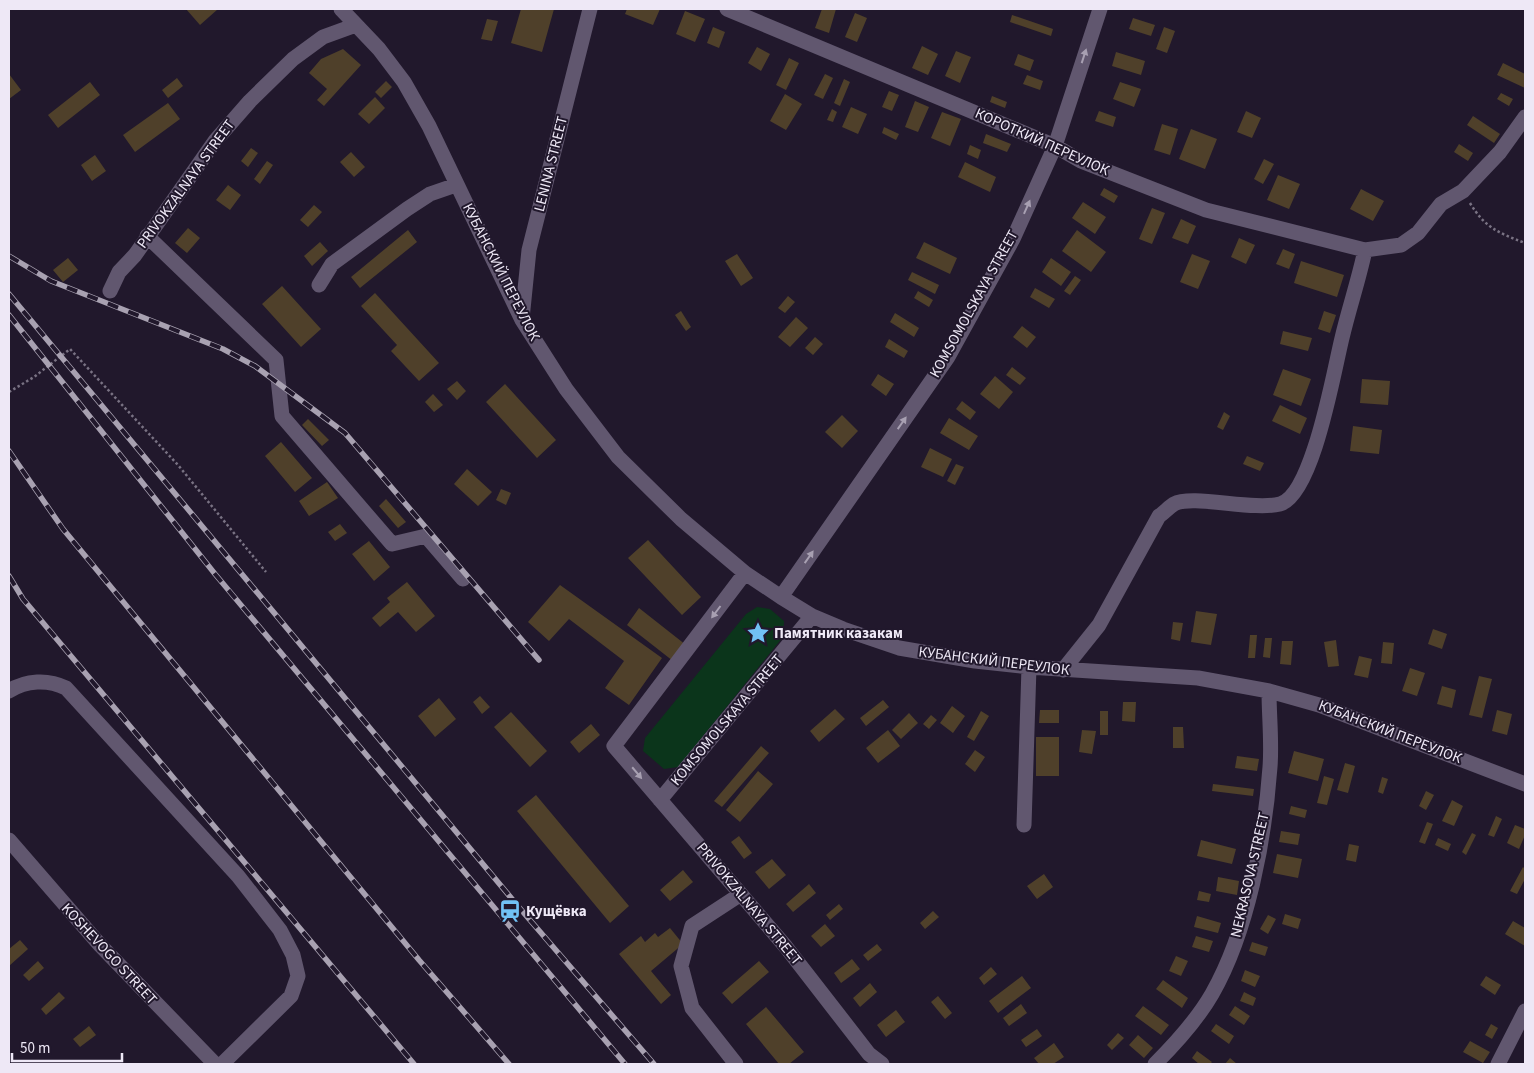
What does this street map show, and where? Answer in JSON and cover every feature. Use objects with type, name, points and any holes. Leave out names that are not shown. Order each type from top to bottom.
[{"type":"street","name":"КУБАНСКИЙ ПЕРЕУЛОК","points":[[341,9],[379,49],[404,82],[429,126],[522,320],[566,389],[618,457],[681,519],[746,573],[781,597],[812,616],[843,630],[899,648],[975,661],[1029,667],[1198,678],[1269,691],[1319,705],[1525,784]]},
{"type":"street","name":"LENINA STREET","points":[[522,320],[529,250],[590,9]]},
{"type":"street","name":"КОРОТКИЙ ПЕРЕУЛОК","points":[[727,9],[1055,146],[1082,161],[1206,210],[1365,250],[1401,245],[1418,233],[1441,204],[1463,191],[1500,152],[1525,118]]},
{"type":"street","name":"KOMSOMOLSKAYA STREET","points":[[781,597],[948,357],[1013,239],[1055,146],[1100,9]]},
{"type":"street","name":"PRIVOKZALNAYA STREET","points":[[110,291],[120,272],[215,140],[250,101],[293,59],[323,37],[356,25]]},
{"type":"street","points":[[320,285],[332,264],[430,194],[456,185]]},
{"type":"street","points":[[147,236],[276,360],[282,416],[392,544],[426,536],[463,579]]},
{"type":"street","points":[[1063,670],[1099,625],[1159,516],[1176,503],[1207,502],[1253,506],[1281,504],[1293,494],[1304,478],[1324,420],[1342,336],[1365,250]]},
{"type":"street","name":"PRIVOKZALNAYA STREET","points":[[746,573],[614,746],[786,947],[859,1042],[882,1064]]},
{"type":"street","name":"KOMSOMOLSKAYA STREET","points":[[660,800],[812,616]]},
{"type":"street","points":[[1024,825],[1029,667]]},
{"type":"street","points":[[9,691],[15,687],[38,681],[54,682],[66,688],[238,876],[280,930],[293,955],[298,976],[291,996],[222,1064]]},
{"type":"street","name":"NEKRASOVA STREET","points":[[1155,1064],[1184,1034],[1212,994],[1232,952],[1245,911],[1265,812],[1270,766],[1269,691]]},
{"type":"street","name":"KOSHEVOGO STREET","points":[[9,840],[100,945],[215,1064]]},
{"type":"street","points":[[736,1064],[692,1008],[681,966],[692,926],[741,894]]},
{"type":"street","points":[[1498,1064],[1525,1011]]},
{"type":"path","points":[[1463,191],[1477,215],[1492,230],[1525,243]]},
{"type":"path","points":[[9,392],[70,349],[178,464],[266,572]]},
{"type":"green space","points":[[757,607],[770,609],[784,621],[783,637],[678,767],[664,769],[643,751],[645,738],[746,614]]},
{"type":"building","points":[[186,9],[218,9],[200,25]]},
{"type":"building","points":[[521,9],[554,9],[542,52],[511,43]]},
{"type":"building","points":[[627,9],[660,9],[653,25],[625,14]]},
{"type":"building","points":[[822,9],[836,9],[829,33],[815,28]]},
{"type":"building","points":[[685,11],[705,19],[695,42],[676,34]]},
{"type":"building","points":[[855,13],[867,18],[857,42],[845,37]]},
{"type":"building","points":[[1012,15],[1053,29],[1051,36],[1010,22]]},
{"type":"building","points":[[1133,18],[1155,25],[1151,36],[1129,29]]},
{"type":"building","points":[[487,19],[498,21],[492,41],[481,39]]},
{"type":"building","points":[[713,27],[725,32],[719,48],[707,43]]},
{"type":"building","points":[[1164,27],[1175,31],[1167,53],[1156,49]]},
{"type":"building","points":[[922,46],[938,54],[928,75],[912,68]]},
{"type":"building","points":[[757,47],[770,54],[761,71],[748,63]]},
{"type":"building","points":[[343,49],[361,65],[324,106],[317,100],[327,89],[309,73],[321,59]]},
{"type":"building","points":[[956,51],[971,57],[960,83],[945,76]]},
{"type":"building","points":[[1116,52],[1145,61],[1141,75],[1112,66]]},
{"type":"building","points":[[1018,54],[1034,60],[1030,71],[1014,65]]},
{"type":"building","points":[[789,58],[799,63],[786,90],[776,85]]},
{"type":"building","points":[[1503,63],[1525,74],[1525,88],[1497,75]]},
{"type":"building","points":[[9,74],[21,90],[9,99]]},
{"type":"building","points":[[825,74],[833,78],[823,99],[814,95]]},
{"type":"building","points":[[1027,75],[1043,81],[1040,90],[1023,84]]},
{"type":"building","points":[[177,78],[183,86],[168,98],[162,90]]},
{"type":"building","points":[[844,79],[850,82],[840,106],[834,103]]},
{"type":"building","points":[[386,81],[392,87],[381,98],[375,92]]},
{"type":"building","points":[[90,82],[100,95],[58,128],[48,115]]},
{"type":"building","points":[[1120,82],[1141,89],[1134,107],[1113,99]]},
{"type":"building","points":[[889,91],[899,95],[892,111],[882,107]]},
{"type":"building","points":[[1501,93],[1513,99],[1509,106],[1497,99]]},
{"type":"building","points":[[785,94],[802,104],[786,130],[770,121]]},
{"type":"building","points":[[992,96],[1007,102],[1005,108],[990,102]]},
{"type":"building","points":[[375,97],[385,108],[369,124],[358,114]]},
{"type":"building","points":[[915,101],[929,107],[918,132],[905,127]]},
{"type":"building","points":[[168,103],[180,119],[135,152],[123,135]]},
{"type":"building","points":[[851,107],[867,114],[858,134],[842,127]]},
{"type":"building","points":[[832,109],[837,112],[833,122],[827,120]]},
{"type":"building","points":[[1099,111],[1116,117],[1113,127],[1095,121]]},
{"type":"building","points":[[1246,111],[1261,118],[1252,138],[1237,132]]},
{"type":"building","points":[[942,112],[961,119],[950,146],[931,138]]},
{"type":"building","points":[[1473,116],[1500,134],[1494,143],[1467,125]]},
{"type":"building","points":[[1162,124],[1178,129],[1170,155],[1154,150]]},
{"type":"building","points":[[884,127],[899,134],[896,140],[882,133]]},
{"type":"building","points":[[1191,129],[1217,139],[1205,169],[1179,159]]},
{"type":"building","points":[[986,134],[1011,144],[1007,152],[983,143]]},
{"type":"building","points":[[1459,144],[1473,153],[1468,161],[1454,152]]},
{"type":"building","points":[[970,145],[981,150],[978,159],[967,154]]},
{"type":"building","points":[[251,148],[258,153],[248,167],[241,161]]},
{"type":"building","points":[[351,152],[365,167],[354,177],[340,162]]},
{"type":"building","points":[[95,155],[106,171],[92,181],[81,165]]},
{"type":"building","points":[[1264,159],[1274,164],[1263,184],[1254,179]]},
{"type":"building","points":[[267,161],[273,165],[260,184],[254,179]]},
{"type":"building","points":[[965,162],[996,177],[990,192],[958,177]]},
{"type":"building","points":[[1278,175],[1300,184],[1289,209],[1267,200]]},
{"type":"building","points":[[228,185],[241,195],[230,210],[216,200]]},
{"type":"building","points":[[1104,188],[1118,196],[1114,203],[1100,195]]},
{"type":"building","points":[[1361,189],[1384,201],[1373,221],[1350,209]]},
{"type":"building","points":[[1083,202],[1106,217],[1095,234],[1072,218]]},
{"type":"building","points":[[314,205],[322,212],[308,227],[300,220]]},
{"type":"building","points":[[1152,208],[1165,213],[1152,244],[1139,239]]},
{"type":"building","points":[[1181,219],[1196,226],[1188,244],[1172,238]]},
{"type":"building","points":[[188,228],[200,238],[187,253],[175,243]]},
{"type":"building","points":[[408,230],[417,242],[360,288],[351,277]]},
{"type":"building","points":[[1077,230],[1106,252],[1091,272],[1062,251]]},
{"type":"building","points":[[1239,238],[1255,245],[1246,264],[1231,257]]},
{"type":"building","points":[[320,242],[328,251],[312,266],[304,256]]},
{"type":"building","points":[[924,242],[957,258],[950,274],[916,258]]},
{"type":"building","points":[[1283,249],[1295,254],[1289,269],[1276,264]]},
{"type":"building","points":[[737,254],[753,278],[741,286],[725,261]]},
{"type":"building","points":[[1192,254],[1210,261],[1198,289],[1180,282]]},
{"type":"building","points":[[68,258],[78,270],[63,282],[53,270]]},
{"type":"building","points":[[1051,258],[1071,272],[1061,286],[1042,272]]},
{"type":"building","points":[[1301,261],[1344,275],[1337,297],[1294,283]]},
{"type":"building","points":[[912,272],[939,285],[935,294],[908,280]]},
{"type":"building","points":[[1075,276],[1081,280],[1070,295],[1064,291]]},
{"type":"building","points":[[282,286],[321,329],[301,347],[262,304]]},
{"type":"building","points":[[1035,288],[1055,299],[1049,308],[1030,297]]},
{"type":"building","points":[[918,291],[933,300],[929,307],[914,298]]},
{"type":"building","points":[[375,293],[439,363],[419,381],[391,351],[397,345],[361,306]]},
{"type":"building","points":[[788,296],[795,302],[785,313],[778,308]]},
{"type":"building","points":[[681,311],[691,327],[686,331],[675,315]]},
{"type":"building","points":[[1324,311],[1336,315],[1330,333],[1318,329]]},
{"type":"building","points":[[895,313],[919,328],[914,337],[890,322]]},
{"type":"building","points":[[796,317],[808,328],[790,347],[778,337]]},
{"type":"building","points":[[1022,326],[1036,337],[1027,348],[1013,337]]},
{"type":"building","points":[[1283,331],[1312,338],[1308,351],[1280,344]]},
{"type":"building","points":[[815,337],[823,344],[813,355],[805,348]]},
{"type":"building","points":[[889,339],[908,351],[904,358],[885,347]]},
{"type":"building","points":[[1012,367],[1026,378],[1020,385],[1006,375]]},
{"type":"building","points":[[1283,369],[1311,379],[1301,406],[1273,395]]},
{"type":"building","points":[[878,374],[894,384],[886,396],[871,385]]},
{"type":"building","points":[[995,376],[1013,392],[999,409],[980,394]]},
{"type":"building","points":[[1362,379],[1390,381],[1388,405],[1360,403]]},
{"type":"building","points":[[457,381],[466,391],[457,400],[447,389]]},
{"type":"building","points":[[505,384],[556,440],[537,458],[486,402]]},
{"type":"building","points":[[433,394],[443,405],[434,412],[425,402]]},
{"type":"building","points":[[962,401],[976,412],[970,420],[956,409]]},
{"type":"building","points":[[1280,405],[1307,418],[1300,434],[1272,421]]},
{"type":"building","points":[[1224,412],[1230,416],[1223,430],[1217,427]]},
{"type":"building","points":[[842,415],[858,431],[842,448],[825,432]]},
{"type":"building","points":[[949,418],[978,436],[969,450],[940,433]]},
{"type":"building","points":[[308,419],[329,440],[322,446],[302,425]]},
{"type":"building","points":[[1353,426],[1382,430],[1379,454],[1350,451]]},
{"type":"building","points":[[281,442],[312,478],[295,492],[265,456]]},
{"type":"building","points":[[930,448],[952,459],[943,477],[921,467]]},
{"type":"building","points":[[1247,456],[1264,463],[1260,471],[1243,464]]},
{"type":"building","points":[[956,464],[964,467],[955,485],[947,481]]},
{"type":"building","points":[[467,469],[492,492],[478,506],[454,484]]},
{"type":"building","points":[[327,482],[338,498],[309,516],[299,501]]},
{"type":"building","points":[[501,489],[511,493],[506,505],[496,500]]},
{"type":"building","points":[[386,499],[406,522],[398,528],[379,506]]},
{"type":"building","points":[[340,524],[347,533],[335,541],[328,532]]},
{"type":"building","points":[[648,540],[701,597],[682,615],[628,558]]},
{"type":"building","points":[[369,541],[390,567],[374,581],[352,554]]},
{"type":"building","points":[[407,582],[435,616],[416,632],[398,612],[380,627],[372,618],[390,602],[387,598]]},
{"type":"building","points":[[560,585],[662,658],[629,705],[605,688],[624,661],[569,619],[549,641],[528,622]]},
{"type":"building","points":[[639,608],[686,645],[673,661],[627,625]]},
{"type":"building","points":[[1196,611],[1217,614],[1211,645],[1191,642]]},
{"type":"building","points":[[1173,622],[1183,623],[1180,641],[1171,639]]},
{"type":"building","points":[[1433,629],[1447,634],[1442,649],[1428,644]]},
{"type":"building","points":[[1250,635],[1257,635],[1255,658],[1248,658]]},
{"type":"building","points":[[1265,638],[1272,638],[1270,658],[1263,657]]},
{"type":"building","points":[[1336,640],[1339,666],[1328,667],[1324,642]]},
{"type":"building","points":[[1282,641],[1293,641],[1291,665],[1280,664]]},
{"type":"building","points":[[1383,642],[1394,643],[1392,664],[1381,663]]},
{"type":"building","points":[[1359,656],[1372,659],[1368,678],[1354,675]]},
{"type":"building","points":[[1410,668],[1425,673],[1417,696],[1402,691]]},
{"type":"building","points":[[1479,676],[1492,679],[1482,718],[1469,715]]},
{"type":"building","points":[[1442,686],[1456,690],[1452,708],[1437,704]]},
{"type":"building","points":[[480,696],[490,707],[482,714],[473,702]]},
{"type":"building","points":[[439,698],[456,719],[435,737],[418,716]]},
{"type":"building","points":[[883,700],[889,707],[866,726],[860,718]]},
{"type":"building","points":[[1123,702],[1136,702],[1135,722],[1122,721]]},
{"type":"building","points":[[952,706],[965,716],[953,733],[940,723]]},
{"type":"building","points":[[835,709],[845,719],[819,742],[810,731]]},
{"type":"building","points":[[1040,710],[1059,710],[1059,723],[1039,723]]},
{"type":"building","points":[[1497,710],[1512,714],[1507,735],[1492,731]]},
{"type":"building","points":[[981,711],[989,716],[974,741],[967,737]]},
{"type":"building","points":[[1100,711],[1108,711],[1108,735],[1100,735]]},
{"type":"building","points":[[511,712],[547,751],[530,767],[494,727]]},
{"type":"building","points":[[909,713],[918,723],[901,739],[892,730]]},
{"type":"building","points":[[931,715],[937,720],[929,729],[923,724]]},
{"type":"building","points":[[591,724],[600,735],[579,753],[570,742]]},
{"type":"building","points":[[1173,727],[1183,727],[1184,748],[1173,748]]},
{"type":"building","points":[[888,730],[900,746],[878,763],[866,748]]},
{"type":"building","points":[[1082,730],[1096,731],[1092,754],[1079,752]]},
{"type":"building","points":[[1036,737],[1059,737],[1059,776],[1036,776]]},
{"type":"building","points":[[761,746],[769,753],[722,807],[714,801]]},
{"type":"building","points":[[975,750],[985,757],[975,772],[965,764]]},
{"type":"building","points":[[1294,751],[1324,759],[1318,781],[1288,773]]},
{"type":"building","points":[[1237,756],[1259,759],[1257,771],[1235,768]]},
{"type":"building","points":[[1345,763],[1355,766],[1348,793],[1337,790]]},
{"type":"building","points":[[758,771],[773,784],[740,822],[726,810]]},
{"type":"building","points":[[1324,776],[1334,779],[1327,805],[1317,803]]},
{"type":"building","points":[[1382,777],[1388,779],[1383,794],[1378,792]]},
{"type":"building","points":[[1213,784],[1254,789],[1253,796],[1212,791]]},
{"type":"building","points":[[1426,791],[1434,795],[1426,810],[1419,806]]},
{"type":"building","name":"Кущёвка","points":[[536,795],[629,906],[610,923],[517,811]]},
{"type":"building","points":[[1452,800],[1463,806],[1454,826],[1442,821]]},
{"type":"building","points":[[1291,806],[1307,810],[1305,818],[1289,814]]},
{"type":"building","points":[[1496,816],[1502,819],[1494,837],[1488,835]]},
{"type":"building","points":[[1427,822],[1433,824],[1425,844],[1419,842]]},
{"type":"building","points":[[1515,825],[1525,829],[1525,835],[1519,849],[1507,843]]},
{"type":"building","points":[[1281,831],[1300,834],[1298,845],[1279,842]]},
{"type":"building","points":[[1472,833],[1476,835],[1466,855],[1462,852]]},
{"type":"building","points":[[739,836],[752,853],[744,859],[731,842]]},
{"type":"building","points":[[1438,838],[1451,844],[1448,851],[1435,845]]},
{"type":"building","points":[[1201,840],[1236,849],[1232,864],[1197,856]]},
{"type":"building","points":[[1349,844],[1359,846],[1356,862],[1346,860]]},
{"type":"building","points":[[1277,854],[1302,859],[1298,878],[1273,873]]},
{"type":"building","points":[[772,859],[786,875],[769,889],[755,872]]},
{"type":"building","points":[[1523,867],[1525,869],[1525,879],[1517,894],[1510,891]]},
{"type":"building","points":[[683,870],[693,882],[670,901],[660,890]]},
{"type":"building","points":[[1044,874],[1053,887],[1037,899],[1027,886]]},
{"type":"building","points":[[1218,877],[1239,881],[1237,895],[1216,891]]},
{"type":"building","points":[[809,884],[816,893],[793,912],[786,904]]},
{"type":"building","points":[[1199,891],[1211,894],[1209,902],[1197,900]]},
{"type":"building","points":[[839,904],[843,909],[830,920],[826,915]]},
{"type":"building","points":[[933,911],[939,917],[925,929],[920,923]]},
{"type":"building","points":[[1285,914],[1301,919],[1298,929],[1282,924]]},
{"type":"building","points":[[1268,915],[1276,919],[1268,934],[1260,929]]},
{"type":"building","points":[[1197,916],[1221,923],[1218,933],[1194,927]]},
{"type":"building","points":[[1513,921],[1525,928],[1525,946],[1505,934]]},
{"type":"building","points":[[825,924],[835,936],[821,947],[811,936]]},
{"type":"building","points":[[670,928],[683,944],[651,971],[671,995],[661,1004],[619,954],[641,936],[645,942],[655,933],[658,937]]},
{"type":"building","points":[[1196,936],[1213,941],[1209,952],[1192,947]]},
{"type":"building","points":[[20,940],[28,949],[9,966],[9,949]]},
{"type":"building","points":[[1252,942],[1268,947],[1265,956],[1249,951]]},
{"type":"building","points":[[877,944],[882,950],[868,961],[863,955]]},
{"type":"building","points":[[1176,956],[1188,961],[1181,976],[1169,971]]},
{"type":"building","points":[[852,959],[860,969],[841,983],[834,973]]},
{"type":"building","points":[[38,961],[44,968],[29,981],[23,975]]},
{"type":"building","points":[[759,961],[769,972],[732,1004],[722,993]]},
{"type":"building","points":[[991,967],[997,974],[984,985],[979,978]]},
{"type":"building","points":[[1245,970],[1260,976],[1255,987],[1241,981]]},
{"type":"building","points":[[1022,976],[1031,988],[998,1013],[989,1001]]},
{"type":"building","points":[[1486,976],[1501,985],[1495,995],[1480,985]]},
{"type":"building","points":[[1163,980],[1188,998],[1182,1008],[1156,989]]},
{"type":"building","points":[[870,983],[877,992],[860,1007],[853,998]]},
{"type":"building","points":[[59,992],[65,998],[46,1015],[41,1009]]},
{"type":"building","points":[[1244,992],[1256,998],[1253,1006],[1240,1001]]},
{"type":"building","points":[[938,996],[952,1013],[945,1019],[931,1002]]},
{"type":"building","points":[[1021,1004],[1027,1013],[1009,1026],[1003,1018]]},
{"type":"building","points":[[1143,1006],[1169,1025],[1161,1035],[1135,1016]]},
{"type":"building","points":[[1235,1006],[1250,1016],[1244,1025],[1229,1015]]},
{"type":"building","points":[[766,1007],[804,1052],[789,1064],[779,1064],[746,1024]]},
{"type":"building","points":[[896,1010],[905,1022],[886,1037],[877,1025]]},
{"type":"building","points":[[1216,1024],[1234,1036],[1229,1044],[1211,1031]]},
{"type":"building","points":[[1491,1024],[1498,1028],[1492,1039],[1485,1035]]},
{"type":"building","points":[[89,1026],[96,1035],[80,1047],[73,1039]]},
{"type":"building","points":[[1037,1029],[1042,1036],[1026,1047],[1021,1040]]},
{"type":"building","points":[[1118,1033],[1124,1038],[1112,1050],[1107,1045]]},
{"type":"building","points":[[1138,1035],[1153,1048],[1144,1058],[1129,1045]]},
{"type":"building","points":[[1470,1041],[1490,1052],[1483,1063],[1463,1052]]},
{"type":"building","points":[[1054,1043],[1064,1057],[1053,1064],[1039,1064],[1034,1058]]},
{"type":"building","points":[[1197,1051],[1212,1062],[1210,1064],[1199,1064],[1192,1058]]},
{"type":"building","points":[[1230,1058],[1237,1064],[1225,1064]]},
{"type":"railway","points":[[9,256],[51,281],[223,349],[255,366],[345,433],[539,660]]},
{"type":"railway","points":[[9,294],[517,905],[654,1064]]},
{"type":"railway","points":[[9,315],[215,574],[625,1064]]},
{"type":"railway","points":[[9,451],[63,529],[419,960],[509,1064]]},
{"type":"railway","points":[[9,576],[23,599],[414,1064]]},
{"type":"place","name":"Памятник казакам","points":[[758,633]]},
{"type":"place","name":"Кущёвка","points":[[510,911]]}]
